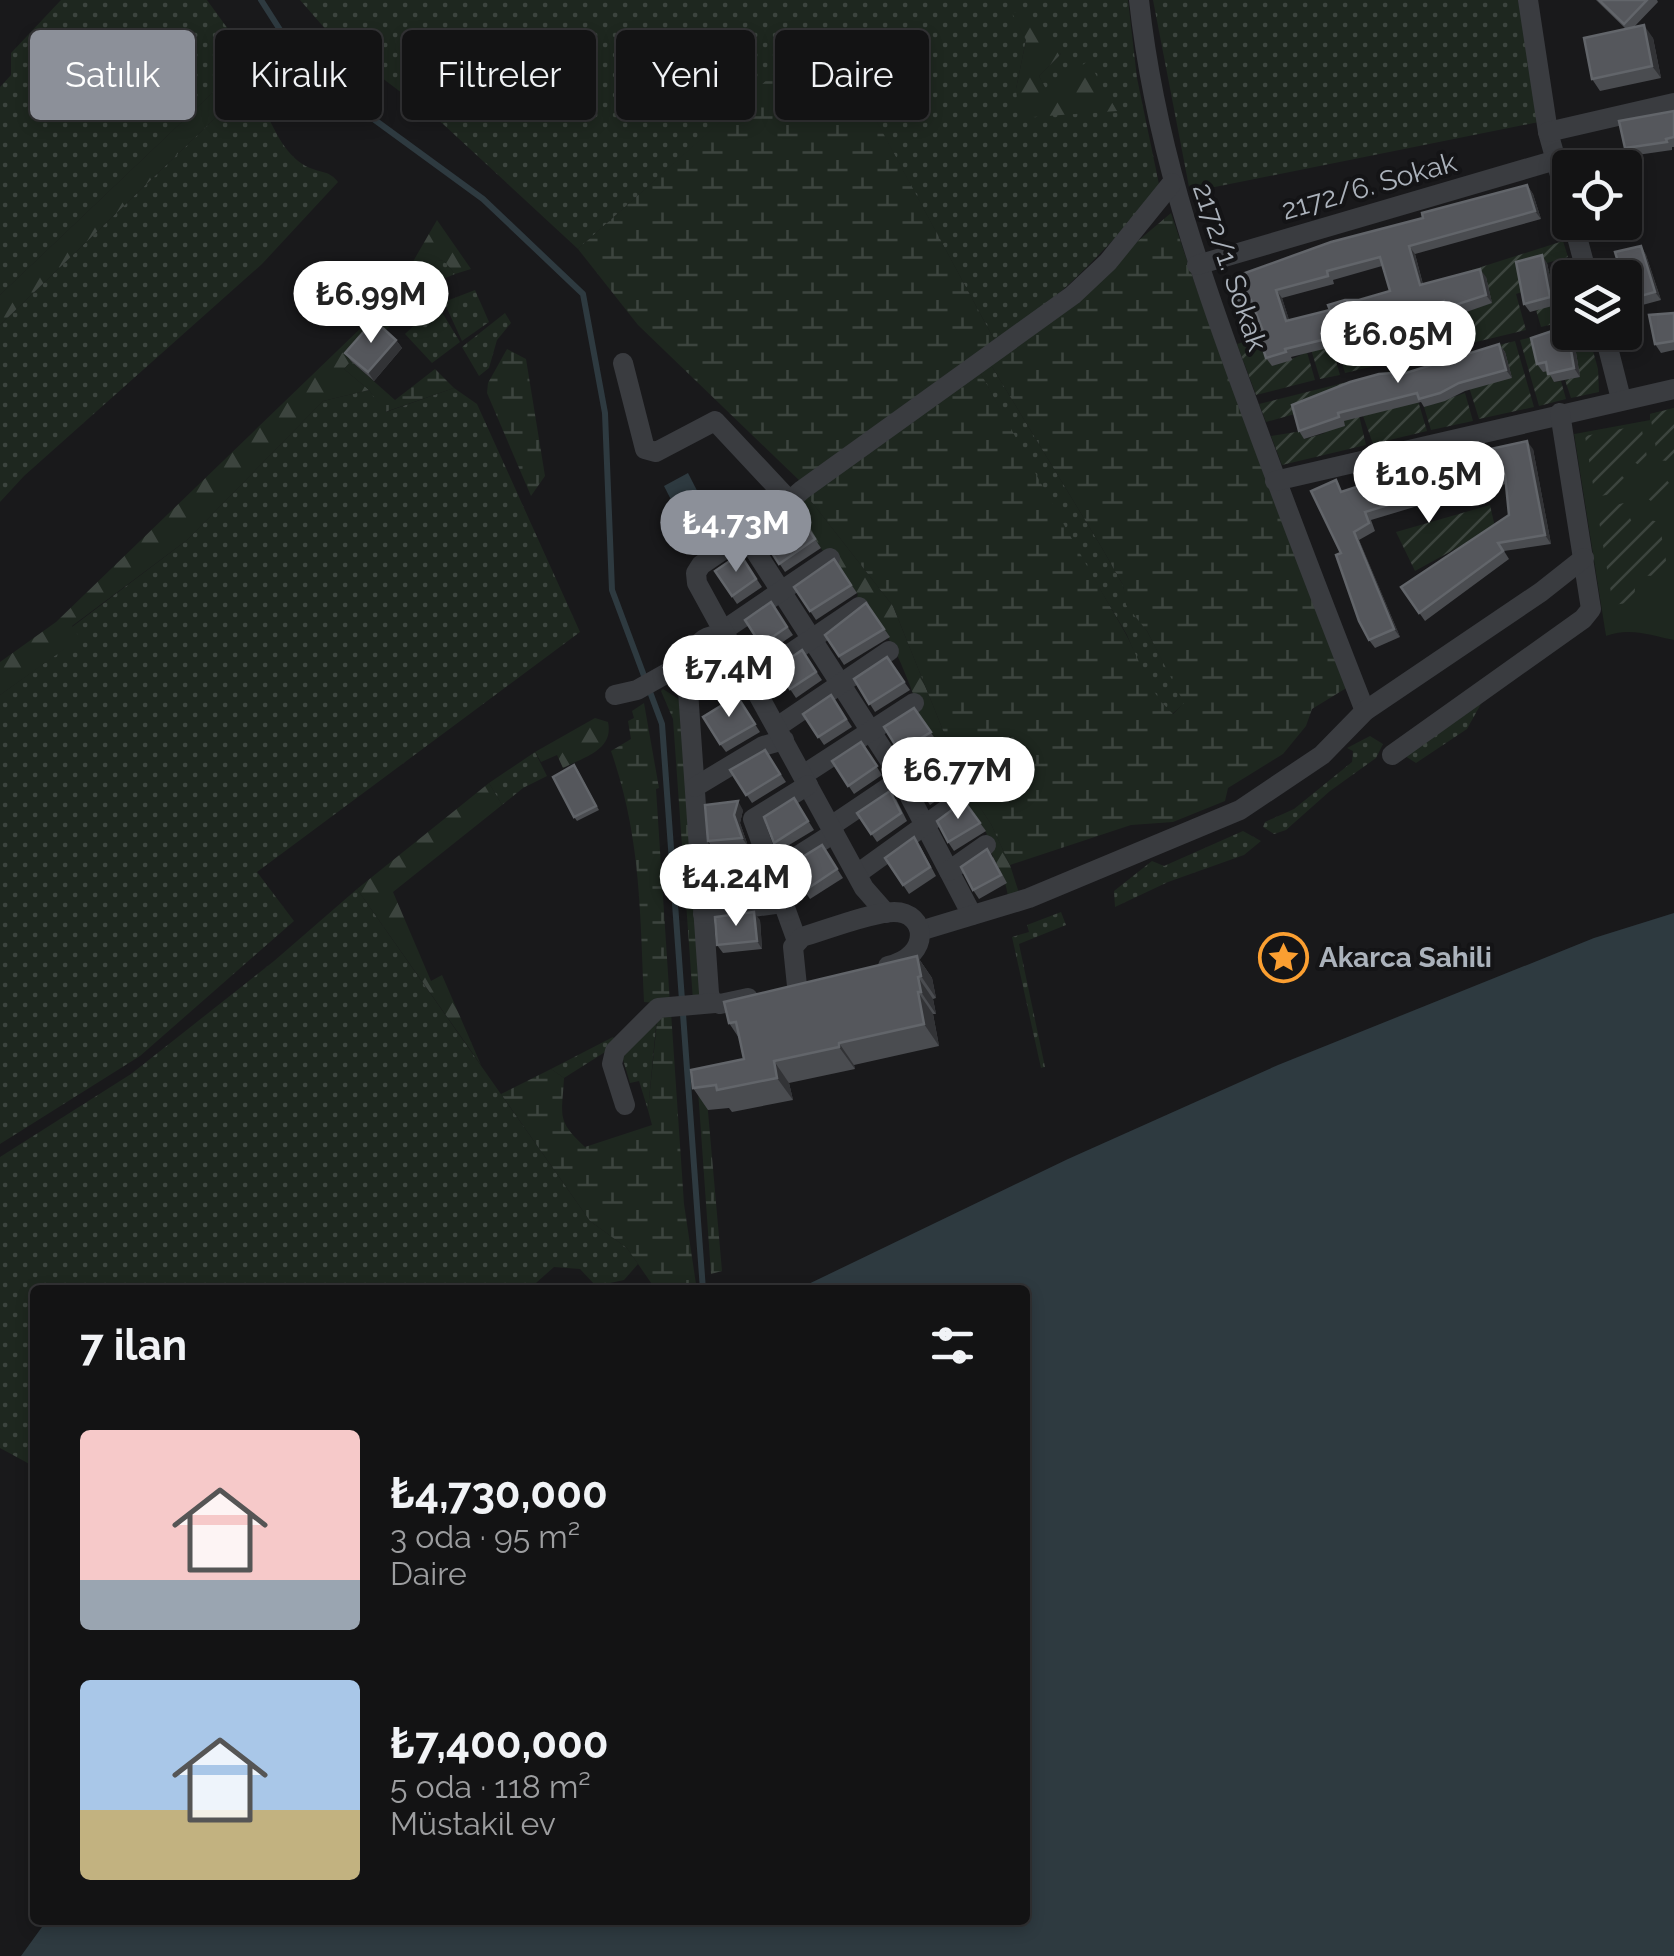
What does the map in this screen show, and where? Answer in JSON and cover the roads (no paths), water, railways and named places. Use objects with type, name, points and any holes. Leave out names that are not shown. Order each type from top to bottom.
[{"type":"street","name":"2172/1. Sokak","points":[[1139,0],[1172,183],[1197,265],[1364,710]]},
{"type":"street","points":[[1528,0],[1553,150]]},
{"type":"street","points":[[1548,132],[1674,103]]},
{"type":"street","name":"2172/6. Sokak","points":[[1197,265],[1552,161]]},
{"type":"street","points":[[886,913],[856,874],[697,583],[696,573],[701,565],[1073,295],[1108,262],[1172,183]]},
{"type":"street","points":[[1609,350],[1622,400]]},
{"type":"street","points":[[623,362],[645,449],[656,452],[715,421],[790,501]]},
{"type":"street","points":[[1275,480],[1674,389]]},
{"type":"street","points":[[1392,755],[1583,619],[1592,604],[1560,413]]},
{"type":"street","points":[[745,535],[901,779],[972,916]]},
{"type":"street","points":[[709,1004],[694,787],[691,660],[700,642],[711,636],[728,638],[781,591],[830,558]]},
{"type":"street","points":[[920,931],[1028,898],[1240,810],[1288,782],[1322,756],[1364,710],[1541,592],[1584,558]]},
{"type":"street","points":[[751,680],[858,606]]},
{"type":"street","points":[[691,660],[702,672],[722,675],[733,666],[728,638]]},
{"type":"street","points":[[694,787],[763,746],[890,651]]},
{"type":"street","points":[[614,695],[637,690],[691,660]]},
{"type":"street","points":[[625,1105],[612,1055],[657,1009],[709,1004],[806,984],[792,953],[796,941],[753,824],[754,817],[914,703]]},
{"type":"street","points":[[700,865],[768,866],[832,830],[938,754]]},
{"type":"street","points":[[856,874],[961,800]]},
{"type":"street","points":[[949,871],[986,844]]},
{"type":"street","points":[[703,914],[782,903]]},
{"type":"street","points":[[796,941],[886,913],[910,917],[920,931],[919,947],[909,960],[867,971]]},
{"type":"waterway","points":[[261,0],[305,69],[483,199],[583,294],[605,413],[612,590],[662,724],[703,1285]]},
{"type":"place","name":"Akarca Sahili","points":[[1284,957]]}]
